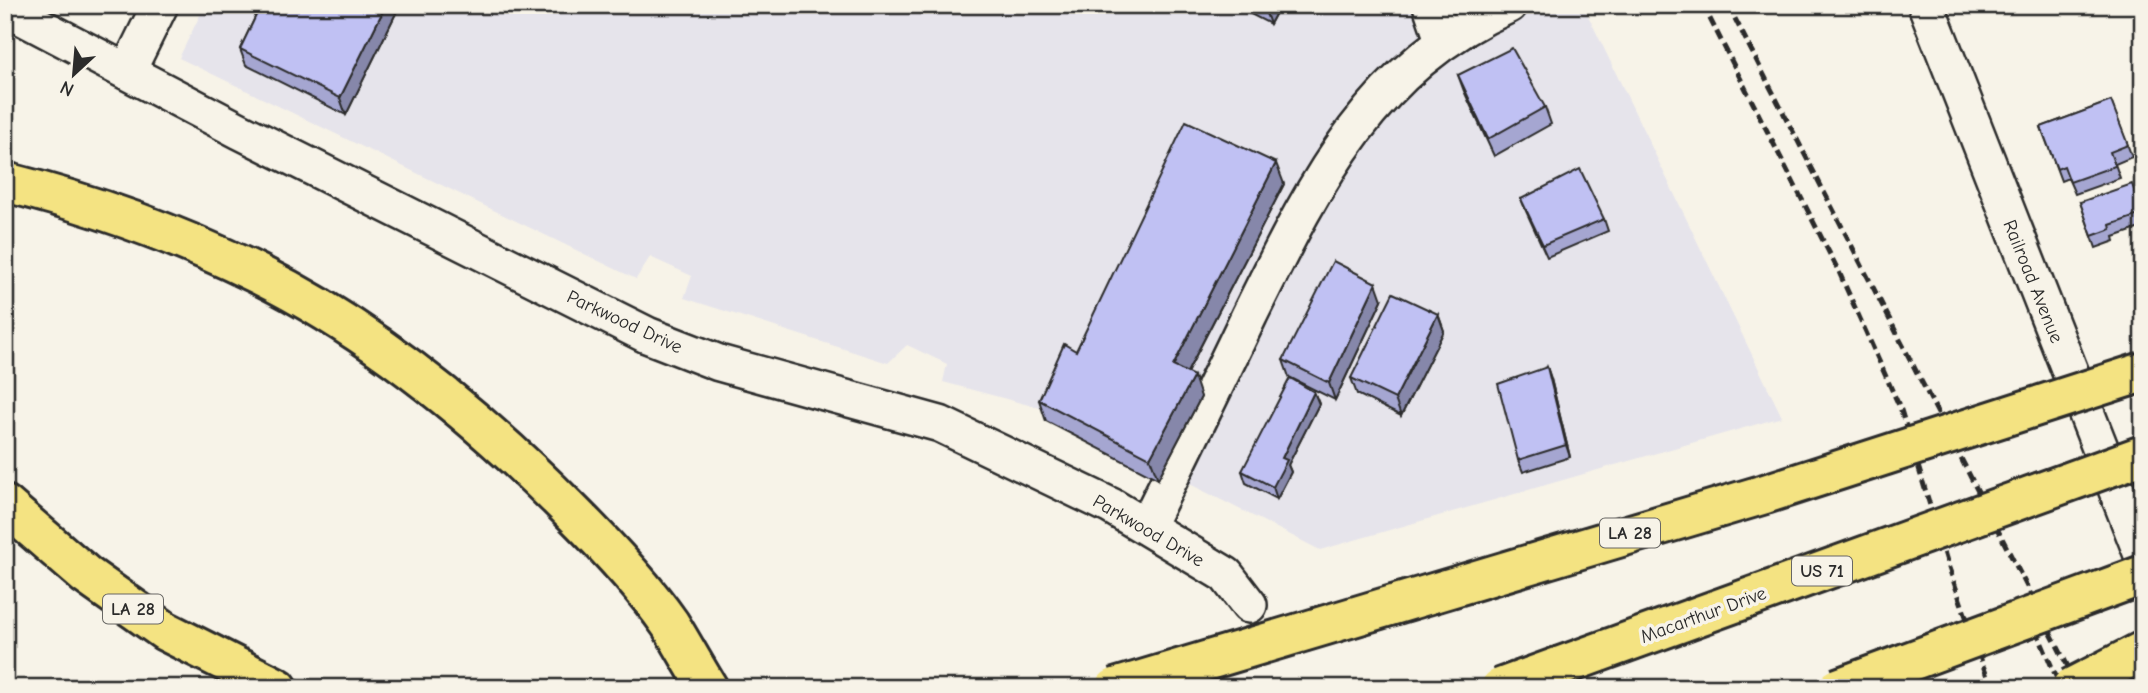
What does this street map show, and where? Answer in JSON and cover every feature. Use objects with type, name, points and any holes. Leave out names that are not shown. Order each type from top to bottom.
[{"type":"highway","points":[[5,182],[76,200],[168,234],[259,275],[352,329],[452,403],[537,477],[606,547],[669,624],[708,688]]},
{"type":"highway","name":"LA 28","points":[[1115,688],[1778,491],[2143,372]]},
{"type":"highway","name":"Macarthur Drive","points":[[1500,688],[2143,455]]},
{"type":"highway","name":"LA 28","points":[[5,505],[86,575],[165,631],[278,688]]},
{"type":"highway","points":[[1838,688],[2143,575]]},
{"type":"highway","points":[[2071,688],[2143,651]]},
{"type":"street","points":[[128,70],[160,5]]},
{"type":"street","points":[[1431,5],[1443,40]]},
{"type":"street","points":[[1146,527],[1301,210],[1335,155],[1393,82],[1443,40],[1509,5]]},
{"type":"street","name":"Railroad Avenue","points":[[1926,5],[2143,557]]},
{"type":"street","name":"Parkwood Drive","points":[[5,8],[128,70],[240,131],[648,335],[719,363],[940,424],[1111,506],[1226,575],[1249,605]]},
{"type":"shaded area","points":[[205,5],[1583,5],[1782,417],[1320,550],[1040,408],[943,382],[947,364],[907,345],[888,363],[684,298],[692,276],[650,257],[636,279],[179,58]]},
{"type":"building","points":[[261,5],[386,5],[340,98],[240,49]]},
{"type":"building","points":[[1512,48],[1545,107],[1488,139],[1458,75]]},
{"type":"building","points":[[2111,101],[2128,145],[2110,152],[2115,166],[2070,182],[2064,166],[2057,169],[2041,127]]},
{"type":"building","points":[[1186,121],[1276,163],[1173,366],[1194,376],[1150,458],[1039,400],[1064,344],[1076,351]]},
{"type":"building","points":[[1580,169],[1604,219],[1543,245],[1521,199]]},
{"type":"building","points":[[2132,184],[2142,214],[2110,225],[2111,229],[2092,236],[2080,202]]},
{"type":"building","points":[[1333,261],[1376,283],[1329,383],[1283,360]]},
{"type":"building","points":[[1393,293],[1438,314],[1395,399],[1351,378]]},
{"type":"building","points":[[1547,367],[1566,445],[1518,460],[1498,384]]},
{"type":"building","points":[[1290,378],[1314,392],[1282,458],[1287,460],[1273,487],[1242,471]]},
{"type":"railway","points":[[1703,5],[1839,272],[1901,410],[1949,568],[1991,688]]},
{"type":"railway","points":[[1728,5],[2079,688]]},
{"type":"railway","points":[[2024,602],[2061,688]]}]
